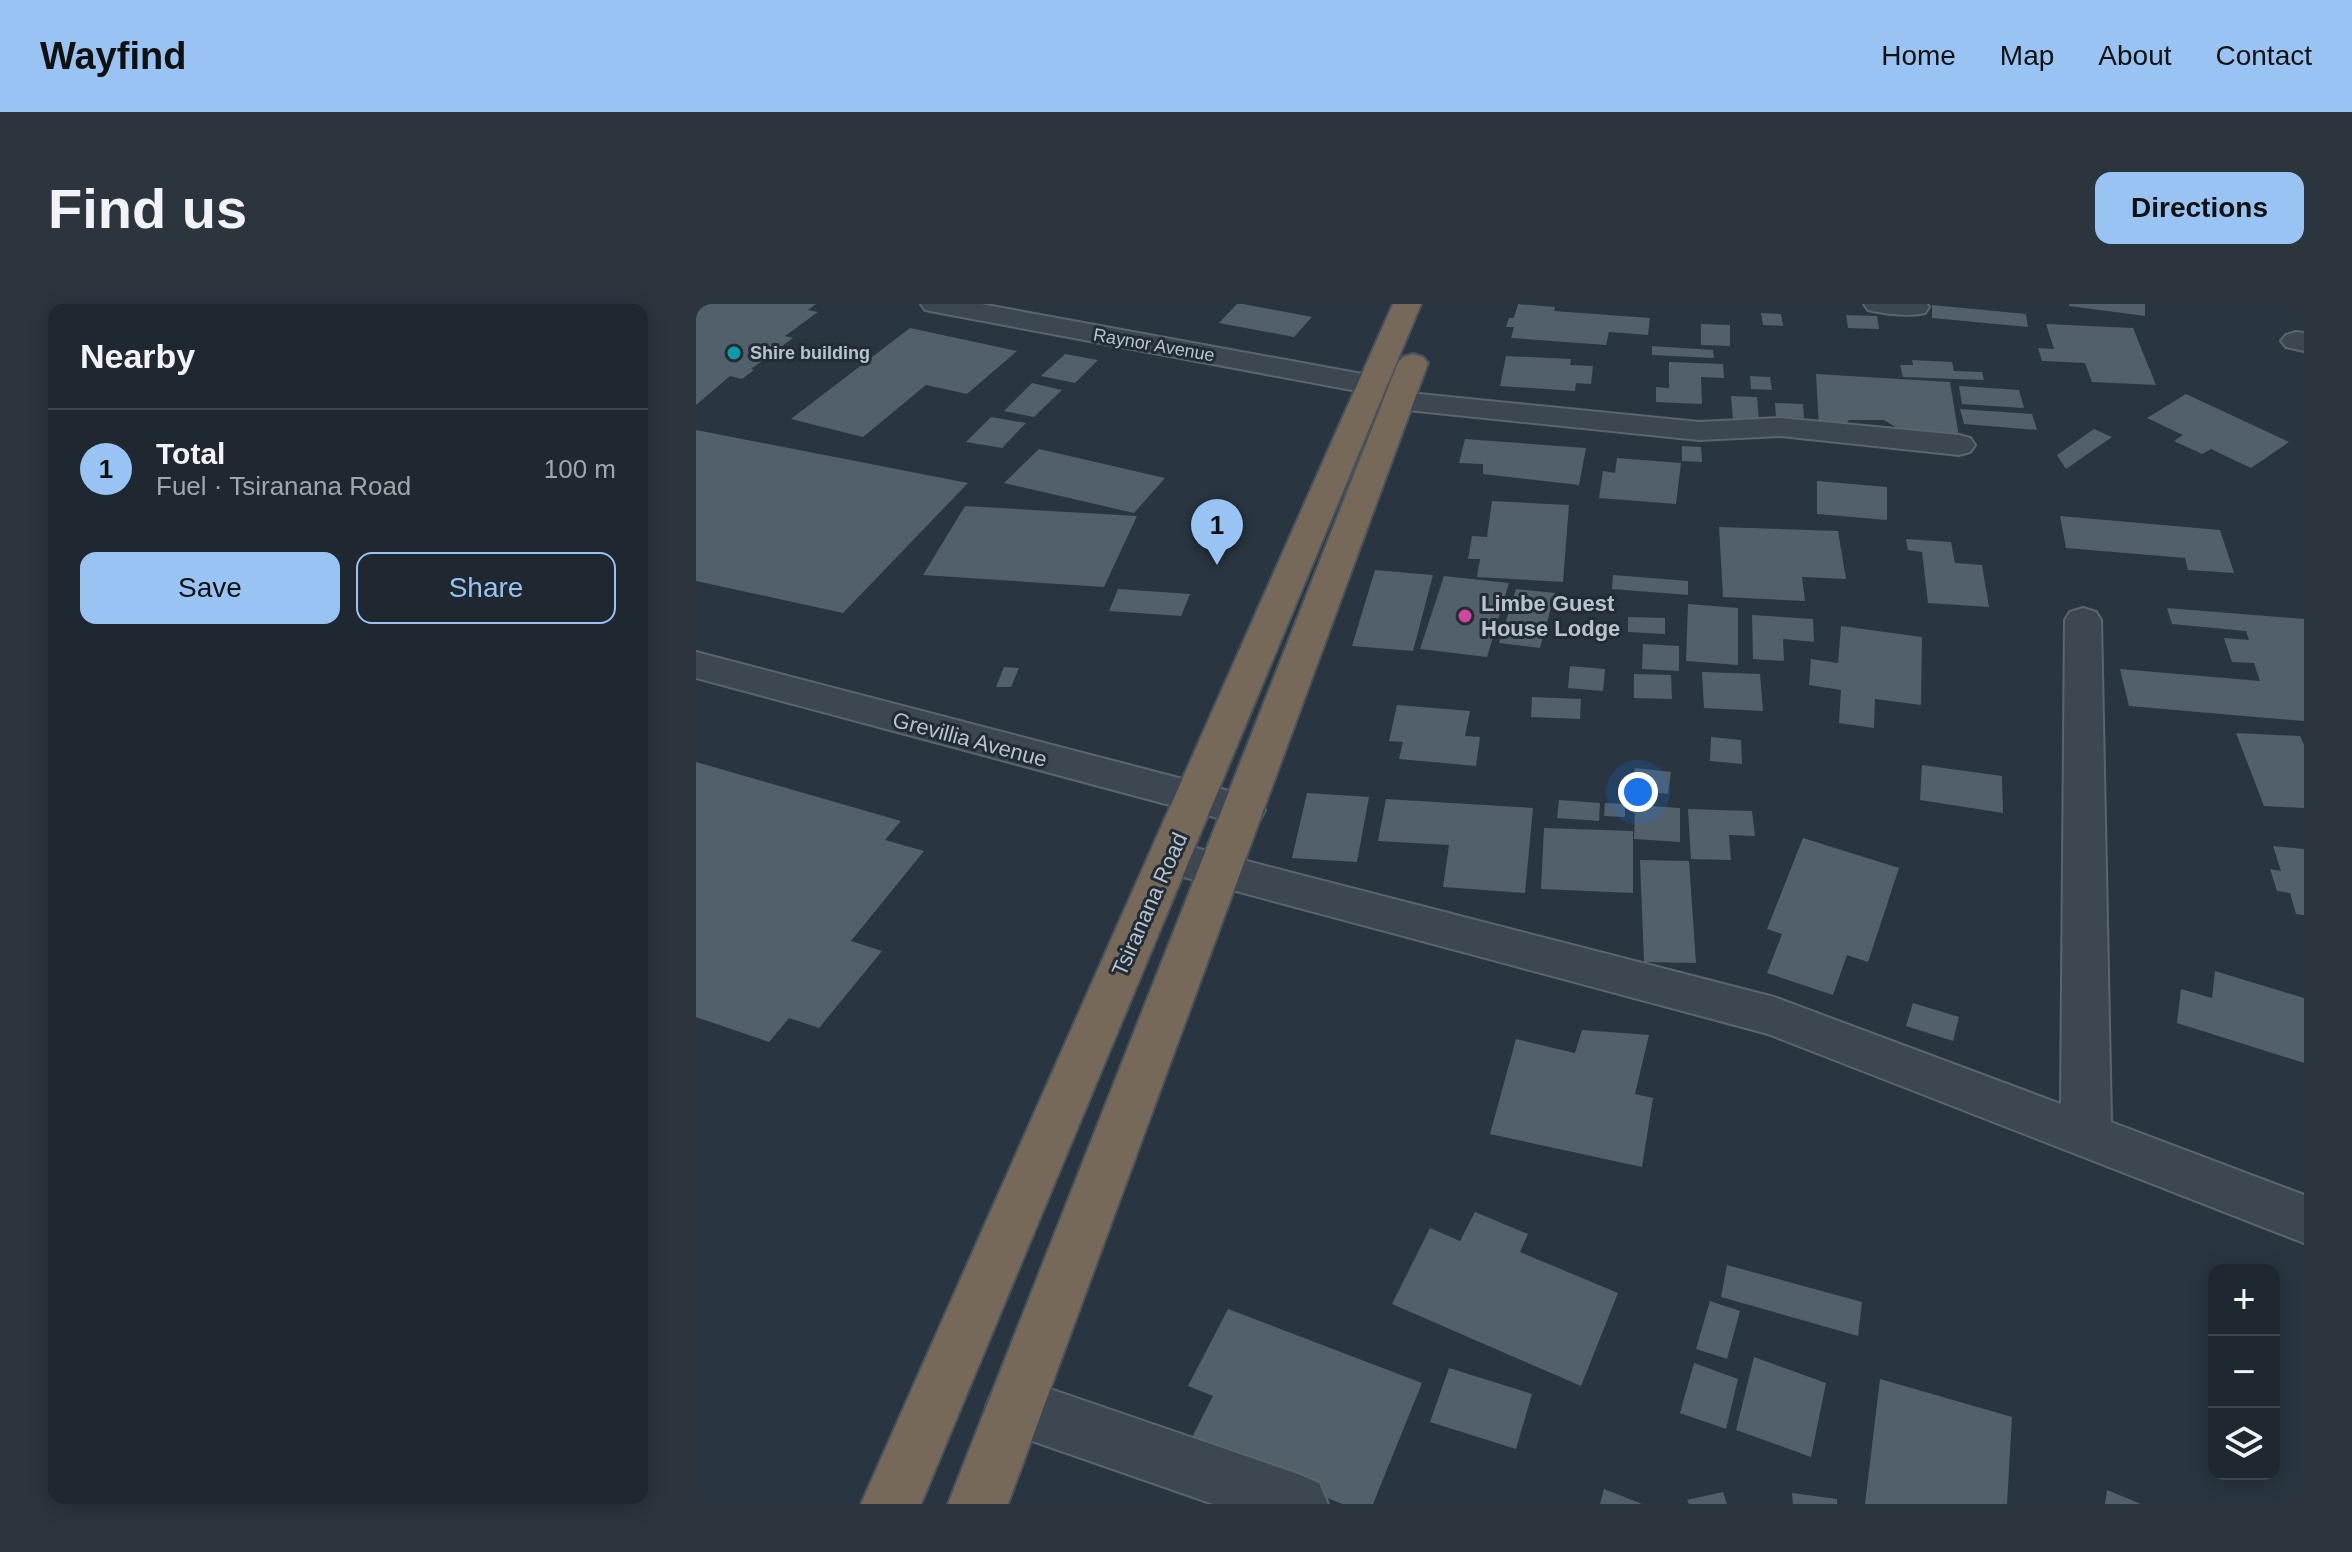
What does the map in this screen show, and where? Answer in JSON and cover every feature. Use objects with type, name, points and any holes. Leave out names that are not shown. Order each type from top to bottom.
[{"type":"highway","name":"Tsiranana Road","points":[[978,1504],[1244,810],[1386,393],[1407,304]]},
{"type":"highway","name":"Tsiranana Road","points":[[891,1504],[1169,857],[1386,393],[1437,304]]},
{"type":"street","name":"Raynor Avenue","points":[[935,304],[1386,393],[1699,431],[1781,427],[1959,445]]},
{"type":"street","points":[[1878,304],[1915,307]]},
{"type":"street","points":[[2083,620],[2086,1137]]},
{"type":"street","name":"Grevillia Avenue","points":[[696,665],[1244,810]]},
{"type":"street","points":[[1169,857],[1774,1016],[2304,1219]]},
{"type":"street","points":[[1015,1406],[1298,1504]]},
{"type":"building","name":"Shire building","points":[[696,304],[816,304],[808,310],[818,312],[785,336],[793,338],[751,369],[754,370],[742,379],[730,376],[696,405]]},
{"type":"building","points":[[1237,304],[1312,317],[1294,337],[1219,323]]},
{"type":"building","points":[[1518,304],[1555,307],[1554,311],[1650,318],[1648,335],[1609,332],[1606,345],[1511,338],[1514,327],[1506,327],[1509,318],[1514,318]]},
{"type":"building","points":[[2145,304],[2145,316],[2069,306]]},
{"type":"building","points":[[1932,305],[2026,314],[2028,327],[1932,318]]},
{"type":"building","points":[[1761,313],[1781,314],[1783,326],[1763,325]]},
{"type":"building","points":[[1846,315],[1877,316],[1879,329],[1848,328]]},
{"type":"building","points":[[1701,324],[1730,325],[1730,346],[1701,345]]},
{"type":"building","points":[[2046,324],[2133,328],[2156,385],[2092,382],[2085,363],[2042,361],[2038,348],[2054,349]]},
{"type":"building","points":[[910,328],[1017,351],[967,394],[926,385],[863,437],[791,419]]},
{"type":"building","points":[[1652,346],[1713,350],[1714,358],[1652,355]]},
{"type":"building","points":[[1065,354],[1098,360],[1075,383],[1041,376]]},
{"type":"building","points":[[1506,356],[1571,359],[1570,365],[1593,366],[1591,384],[1576,383],[1575,391],[1500,386]]},
{"type":"building","points":[[1912,360],[1952,362],[1954,371],[1982,372],[1984,380],[1903,377],[1900,365],[1913,365]]},
{"type":"building","points":[[1669,362],[1723,364],[1724,378],[1701,377],[1702,404],[1656,402],[1656,387],[1669,388]]},
{"type":"building","points":[[1816,374],[1950,382],[1959,437],[1907,434],[1884,420],[1849,420],[1842,429],[1819,428]]},
{"type":"building","points":[[1750,376],[1770,377],[1772,390],[1751,389]]},
{"type":"building","points":[[1032,383],[1062,390],[1034,417],[1004,411]]},
{"type":"building","points":[[1959,386],[2019,390],[2024,408],[1962,404]]},
{"type":"building","points":[[2186,394],[2289,442],[2251,468],[2211,449],[2202,454],[2174,441],[2183,435],[2147,418]]},
{"type":"building","points":[[1731,396],[1757,397],[1759,420],[1733,419]]},
{"type":"building","points":[[1775,403],[1803,404],[1804,418],[1776,416]]},
{"type":"building","points":[[1960,409],[2032,414],[2037,430],[1964,424]]},
{"type":"building","points":[[991,417],[1026,423],[1002,448],[966,442]]},
{"type":"building","points":[[2094,429],[2112,437],[2066,469],[2057,455]]},
{"type":"building","points":[[696,430],[968,483],[843,613],[696,581]]},
{"type":"building","points":[[1465,439],[1586,448],[1579,485],[1483,474],[1483,464],[1459,463]]},
{"type":"building","points":[[1682,446],[1701,447],[1702,462],[1682,461]]},
{"type":"building","points":[[1039,449],[1165,478],[1134,513],[1004,483]]},
{"type":"building","points":[[1617,458],[1681,463],[1676,504],[1599,498],[1603,471],[1615,473]]},
{"type":"building","points":[[1817,481],[1887,487],[1887,520],[1817,514]]},
{"type":"building","points":[[1492,501],[1569,505],[1563,582],[1477,577],[1480,559],[1468,559],[1472,536],[1487,537]]},
{"type":"building","points":[[965,506],[1137,516],[1104,587],[923,575]]},
{"type":"building","points":[[2060,516],[2220,530],[2234,573],[2188,570],[2185,558],[2066,548]]},
{"type":"building","points":[[1719,527],[1838,531],[1846,579],[1802,577],[1805,601],[1723,597]]},
{"type":"building","points":[[1906,539],[1951,542],[1955,563],[1982,565],[1989,607],[1928,603],[1922,552],[1908,550]]},
{"type":"building","points":[[1375,570],[1433,575],[1413,651],[1352,646]]},
{"type":"building","points":[[1613,575],[1688,581],[1688,595],[1612,589]]},
{"type":"building","name":"Limbe Guest House Lodge","points":[[1444,576],[1509,583],[1487,657],[1420,649]]},
{"type":"building","points":[[1118,589],[1190,594],[1181,616],[1109,611]]},
{"type":"building","points":[[1516,589],[1555,593],[1540,648],[1499,643]]},
{"type":"building","points":[[1688,604],[1738,608],[1738,665],[1686,661]]},
{"type":"building","points":[[2167,608],[2304,619],[2304,721],[2129,706],[2120,669],[2260,681],[2254,663],[2232,662],[2224,638],[2249,640],[2246,631],[2172,624]]},
{"type":"building","points":[[1752,615],[1813,619],[1814,642],[1783,639],[1784,661],[1753,659]]},
{"type":"building","points":[[1628,617],[1665,618],[1665,634],[1628,632]]},
{"type":"building","points":[[1841,626],[1922,637],[1921,705],[1875,699],[1874,728],[1839,723],[1841,690],[1809,685],[1811,659],[1838,663]]},
{"type":"building","points":[[1643,644],[1679,646],[1679,671],[1642,669]]},
{"type":"building","points":[[1570,666],[1605,669],[1603,691],[1568,688]]},
{"type":"building","points":[[1004,667],[1019,668],[1011,687],[996,687]]},
{"type":"building","points":[[1702,672],[1760,674],[1763,711],[1704,708]]},
{"type":"building","points":[[1634,674],[1671,675],[1672,699],[1634,698]]},
{"type":"building","points":[[1532,697],[1581,699],[1580,719],[1531,717]]},
{"type":"building","points":[[1397,705],[1470,711],[1465,736],[1480,737],[1476,766],[1399,759],[1403,742],[1389,741]]},
{"type":"building","points":[[2236,733],[2300,736],[2304,745],[2304,808],[2264,806]]},
{"type":"building","points":[[1711,737],[1741,740],[1742,764],[1710,761]]},
{"type":"building","points":[[696,762],[901,821],[885,840],[924,851],[851,941],[882,951],[819,1028],[789,1018],[769,1042],[696,1017]]},
{"type":"building","points":[[1922,765],[2002,776],[2003,813],[1920,800]]},
{"type":"building","points":[[1635,768],[1671,772],[1668,794],[1632,790]]},
{"type":"building","points":[[1307,793],[1369,797],[1357,862],[1292,858]]},
{"type":"building","points":[[1386,799],[1533,808],[1525,893],[1443,887],[1449,845],[1378,841]]},
{"type":"building","points":[[1559,800],[1600,803],[1599,821],[1557,818]]},
{"type":"building","points":[[1605,803],[1625,804],[1625,817],[1604,816]]},
{"type":"building","points":[[1635,805],[1680,808],[1680,842],[1634,839]]},
{"type":"building","points":[[1688,809],[1752,811],[1755,836],[1729,835],[1731,860],[1691,859]]},
{"type":"building","points":[[1544,828],[1633,831],[1633,893],[1541,889]]},
{"type":"building","points":[[1803,838],[1899,868],[1868,962],[1847,955],[1833,995],[1767,973],[1782,934],[1767,929]]},
{"type":"building","points":[[2273,846],[2304,849],[2304,915],[2296,914],[2290,893],[2277,891],[2270,869],[2281,871]]},
{"type":"building","points":[[1640,860],[1689,861],[1696,963],[1644,962]]},
{"type":"building","points":[[2215,971],[2304,998],[2304,1063],[2177,1023],[2181,989],[2212,998]]},
{"type":"building","points":[[1913,1003],[1959,1017],[1953,1041],[1906,1026]]},
{"type":"building","points":[[1582,1030],[1649,1035],[1635,1094],[1653,1098],[1642,1167],[1490,1134],[1516,1039],[1575,1053]]},
{"type":"building","points":[[1475,1212],[1528,1234],[1520,1252],[1618,1293],[1581,1386],[1392,1304],[1430,1228],[1460,1241]]},
{"type":"building","points":[[1727,1265],[1862,1302],[1858,1336],[1721,1297]]},
{"type":"building","points":[[1710,1301],[1740,1311],[1727,1359],[1696,1349]]},
{"type":"building","points":[[1228,1309],[1422,1383],[1373,1504],[1342,1504],[1190,1441],[1213,1396],[1188,1386]]},
{"type":"building","points":[[1754,1357],[1826,1383],[1811,1457],[1736,1430]]},
{"type":"building","points":[[1694,1363],[1738,1379],[1726,1429],[1680,1413]]},
{"type":"building","points":[[1449,1368],[1532,1394],[1516,1449],[1430,1422]]},
{"type":"building","points":[[1880,1379],[2012,1417],[2007,1504],[1865,1504]]},
{"type":"building","points":[[1604,1489],[1642,1504],[1600,1504]]},
{"type":"building","points":[[2107,1490],[2141,1504],[2105,1504]]},
{"type":"building","points":[[1723,1492],[1727,1504],[1689,1504],[1687,1500]]},
{"type":"building","points":[[1792,1493],[1837,1499],[1837,1504],[1793,1504]]},
{"type":"place","name":"Shire building","points":[[734,353]]},
{"type":"place","name":"Total","points":[[1217,565]]},
{"type":"place","name":"Limbe Guest House Lodge","points":[[1465,616]]}]
